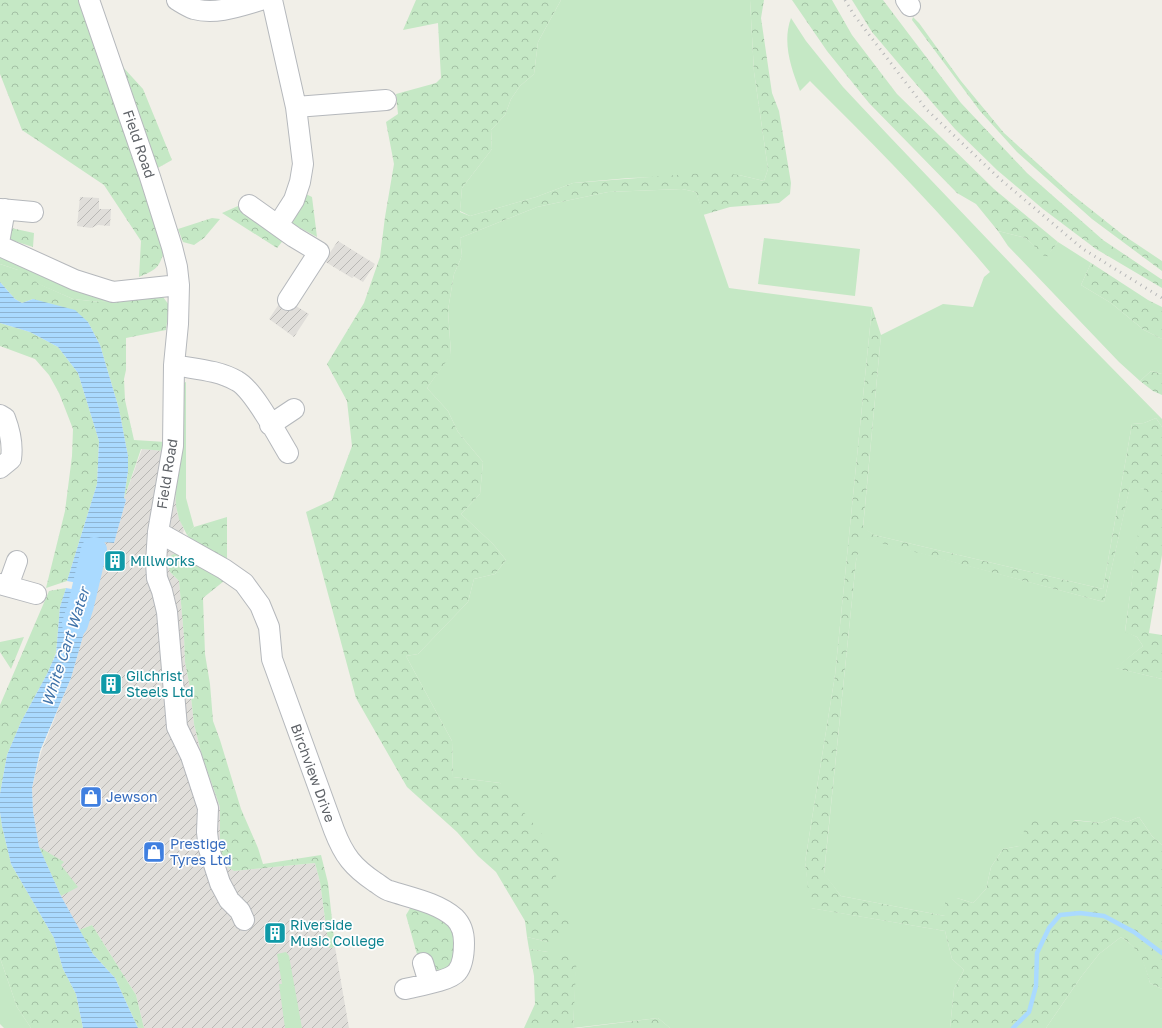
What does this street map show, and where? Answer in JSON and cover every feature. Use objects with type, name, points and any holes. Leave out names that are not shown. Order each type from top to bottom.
[{"type":"street","name":"Field Road","points":[[89,0],[150,177],[172,247],[179,285],[178,324],[174,365],[173,446],[158,532],[156,562],[157,578],[162,591],[166,612],[177,728],[191,756],[208,808],[207,832],[209,849],[220,882],[229,900],[240,910],[244,920]]},
{"type":"street","points":[[177,0],[193,8],[212,12],[236,8],[262,0]]},
{"type":"street","points":[[272,0],[296,107],[303,164],[300,182],[294,200],[278,225]]},
{"type":"street","points":[[296,107],[386,100]]},
{"type":"street","points":[[249,205],[294,237],[319,252],[288,300]]},
{"type":"street","points":[[0,237],[2,209],[33,212]]},
{"type":"street","points":[[0,246],[76,280],[113,292],[179,285]]},
{"type":"street","points":[[174,365],[215,372],[237,381],[248,389],[288,453]]},
{"type":"street","points":[[270,425],[294,409]]},
{"type":"street","points":[[0,415],[5,418],[9,429],[12,453],[11,459],[0,468]]},
{"type":"street","name":"Birchview Drive","points":[[158,532],[224,569],[244,583],[260,605],[269,628],[272,659],[341,848],[350,861],[362,873],[388,891],[439,907],[456,919],[462,927],[464,947],[461,963],[457,973],[444,980],[405,989]]},
{"type":"street","points":[[17,561],[4,585],[36,594]]},
{"type":"street","points":[[424,963],[429,983]]},
{"type":"shaded area","points":[[80,197],[99,198],[99,209],[111,209],[110,226],[98,225],[91,228],[77,226]]},
{"type":"shaded area","points":[[338,241],[375,264],[363,282],[353,276],[352,278],[324,261]]},
{"type":"shaded area","points":[[283,298],[309,314],[294,337],[269,319]]},
{"type":"shaded area","points":[[142,449],[165,451],[175,485],[177,512],[184,530],[170,572],[179,581],[185,662],[190,688],[194,724],[202,756],[220,807],[220,862],[234,871],[315,863],[320,882],[329,948],[335,947],[349,1028],[144,1028],[136,995],[92,925],[79,930],[61,896],[39,847],[33,811],[32,788],[41,752],[71,678],[88,619],[102,541],[114,543],[126,500],[124,499]]},
{"type":"green space","points":[[0,0],[80,0],[164,251],[156,268],[149,273],[139,277],[141,241],[104,185],[22,130],[0,74]]},
{"type":"green space","points":[[416,0],[561,0],[538,42],[534,74],[520,86],[511,99],[505,115],[491,130],[492,149],[462,188],[460,212],[470,216],[536,197],[573,183],[715,172],[739,175],[764,181],[768,169],[754,72],[750,0],[764,0],[761,18],[772,93],[779,111],[791,183],[790,194],[779,203],[730,207],[703,215],[696,192],[682,189],[608,192],[537,207],[460,238],[462,256],[454,274],[448,310],[451,355],[427,388],[448,411],[458,432],[483,462],[480,494],[461,514],[493,544],[506,560],[495,574],[474,579],[468,602],[418,654],[406,656],[452,741],[453,777],[500,783],[565,862],[547,891],[570,924],[548,942],[527,937],[525,921],[496,872],[478,856],[457,832],[407,787],[356,698],[306,512],[332,500],[352,446],[347,401],[327,364],[364,303],[380,257],[394,164],[386,122],[398,114],[396,94],[436,83],[441,78],[438,23],[403,30]]},
{"type":"green space","points":[[561,0],[750,0],[754,72],[768,169],[764,181],[739,175],[629,178],[573,183],[536,197],[470,216],[460,211],[462,188],[492,149],[491,130],[505,115],[511,99],[520,86],[534,74],[538,42]]},
{"type":"green space","points":[[792,0],[832,0],[852,35],[897,94],[994,189],[1058,242],[1046,258],[1026,238],[998,231],[976,204],[957,193],[869,103],[827,51]]},
{"type":"green space","points":[[852,0],[883,0],[961,103],[1027,173],[1103,240],[1162,279],[1162,288],[1096,249],[1043,209],[997,170],[955,129],[910,77],[872,32]]},
{"type":"green space","points":[[913,17],[961,81],[1004,133],[1069,192],[1123,235],[1162,261],[1162,271],[1092,219],[1017,152],[980,111],[912,20]]},
{"type":"green space","points":[[791,18],[806,41],[843,87],[1053,308],[1162,419],[1162,427],[1156,418],[1144,423],[1132,424],[1103,589],[874,535],[863,528],[881,335],[943,304],[973,307],[984,277],[990,272],[925,198],[810,81],[800,91],[789,55],[787,36]]},
{"type":"green space","points":[[122,66],[143,89],[172,160],[156,169]]},
{"type":"green space","points":[[682,189],[696,192],[729,288],[872,307],[835,675],[805,862],[811,908],[945,931],[952,959],[964,970],[954,989],[950,1028],[670,1028],[658,1018],[573,1028],[576,952],[548,952],[529,949],[527,937],[548,942],[547,891],[500,783],[453,777],[452,741],[406,656],[418,654],[468,602],[474,579],[495,574],[506,560],[493,544],[461,514],[480,494],[483,462],[458,432],[448,411],[427,388],[451,354],[448,310],[454,274],[462,256],[460,238],[537,207],[608,192]]},
{"type":"green space","points":[[306,194],[312,197],[317,237],[291,223]]},
{"type":"green space","points":[[238,206],[285,238],[277,248],[222,213]]},
{"type":"green space","points":[[212,218],[220,219],[204,238],[194,245],[183,242],[178,229]]},
{"type":"green space","points":[[11,228],[34,233],[33,247],[8,239]]},
{"type":"green space","points":[[998,231],[1026,238],[1046,257],[1058,242],[1091,263],[1081,285],[1111,303],[1144,330],[1162,339],[1162,374],[1151,371],[1140,381],[1119,362],[1008,246]]},
{"type":"green space","points":[[764,238],[860,249],[855,296],[758,284]]},
{"type":"green space","points":[[0,253],[115,301],[100,302],[73,299],[36,283],[26,270],[18,270],[0,264]]},
{"type":"green space","points":[[1091,263],[1148,300],[1162,307],[1162,339],[1144,330],[1111,303],[1081,285]]},
{"type":"green space","points":[[0,264],[18,270],[26,269],[37,283],[73,299],[100,302],[152,295],[163,297],[169,305],[166,330],[126,338],[126,370],[124,379],[125,400],[134,440],[166,442],[165,451],[141,449],[124,499],[128,471],[128,456],[119,409],[100,345],[88,322],[33,299],[22,303],[15,299],[0,282]]},
{"type":"green space","points":[[872,307],[881,335],[863,527],[874,535],[1103,589],[1132,424],[1144,423],[1156,418],[1162,427],[1162,555],[1149,633],[1162,635],[1162,679],[1115,668],[1143,646],[1137,637],[1125,632],[1144,489],[1130,487],[1104,602],[862,538],[856,561],[824,873],[841,896],[945,916],[945,900],[957,898],[973,903],[986,889],[991,867],[1003,849],[1019,846],[1029,816],[1101,823],[1114,817],[1127,822],[1139,817],[1152,836],[1162,845],[1162,989],[1150,983],[1146,969],[1137,951],[1121,937],[1099,954],[1081,977],[1046,1028],[950,1028],[954,989],[964,970],[952,959],[945,931],[810,908],[805,862],[835,675]]},
{"type":"green space","points":[[0,323],[30,332],[58,347],[78,373],[99,441],[97,484],[67,581],[46,588],[65,511],[72,456],[73,429],[59,393],[49,375],[35,359],[0,346]]},
{"type":"green space","points":[[1151,371],[1162,374],[1162,395],[1153,391],[1140,381]]},
{"type":"green space","points":[[186,382],[186,498],[194,527],[187,535],[179,519],[176,506],[175,485],[181,384]]},
{"type":"green space","points":[[1130,486],[1145,489],[1125,631],[1137,637],[1143,646],[1116,668],[1162,679],[1162,845],[1152,836],[1139,817],[1127,822],[1114,817],[1101,823],[1075,820],[1019,846],[1003,849],[991,867],[986,889],[973,903],[957,898],[945,916],[841,896],[824,874],[856,561],[861,537],[1104,602]]},
{"type":"green space","points":[[227,517],[227,560],[192,540],[187,535],[194,527]]},
{"type":"green space","points":[[176,553],[224,581],[203,598],[205,654],[210,684],[213,721],[241,809],[258,848],[263,864],[321,855],[328,883],[335,947],[329,948],[320,882],[315,863],[234,871],[220,862],[220,807],[202,756],[194,724],[190,688],[185,662],[179,581],[170,572],[167,558]]},
{"type":"green space","points":[[66,588],[60,607],[56,653],[47,674],[21,722],[7,755],[0,794],[0,705],[49,591]]},
{"type":"green space","points":[[24,637],[11,669],[0,652],[0,642]]},
{"type":"green space","points":[[0,812],[11,864],[54,938],[63,969],[76,994],[83,1028],[31,1028],[17,1007],[0,958]]},
{"type":"green space","points":[[39,847],[64,862],[61,865],[78,887],[61,896]]},
{"type":"green space","points":[[412,905],[439,916],[455,930],[457,936],[457,948],[455,961],[444,971],[437,971],[433,966],[418,958],[406,915]]},
{"type":"green space","points":[[92,925],[136,995],[144,1028],[138,1028],[115,978],[93,954],[79,930]]},
{"type":"green space","points":[[1121,937],[1133,946],[1141,956],[1150,983],[1162,989],[1162,1028],[1046,1028],[1081,977],[1099,954]]},
{"type":"green space","points":[[529,949],[548,952],[577,952],[573,1028],[524,1028],[535,1004],[534,976]]},
{"type":"green space","points":[[286,952],[289,956],[302,1028],[285,1028],[279,984],[282,984],[277,954]]},
{"type":"green space","points":[[0,958],[17,1007],[31,1028],[4,1028],[0,1024]]},
{"type":"green space","points":[[658,1018],[670,1028],[578,1028]]},
{"type":"water","points":[[0,282],[15,299],[22,303],[33,299],[75,310],[88,322],[100,345],[119,409],[128,456],[128,471],[124,498],[126,500],[114,543],[102,542],[94,586],[67,581],[97,484],[99,441],[78,373],[58,347],[30,332],[0,323]]},
{"type":"water","points":[[66,588],[93,593],[88,619],[71,678],[40,751],[32,788],[33,811],[39,847],[61,896],[93,954],[115,978],[138,1028],[83,1028],[76,994],[63,969],[54,938],[11,864],[2,826],[0,794],[7,755],[21,722],[56,654],[60,607]]},
{"type":"waterway","name":"White Cart Water","points":[[75,624],[94,550]]},
{"type":"waterway","points":[[1013,1028],[1029,1012],[1036,986],[1037,953],[1049,928],[1060,915],[1080,913],[1104,916],[1134,932],[1162,953]]},
{"type":"railway","points":[[845,0],[854,15],[926,109],[1000,179],[1083,249],[1162,298]]},
{"type":"place","name":"Millworks","points":[[115,561]]},
{"type":"place","name":"Gilchrist Steels Ltd","points":[[111,684]]},
{"type":"place","name":"Jewson","points":[[91,797]]},
{"type":"place","name":"Prestige Tyres Ltd","points":[[154,852]]},
{"type":"place","name":"Riverside Music College","points":[[275,933]]}]
